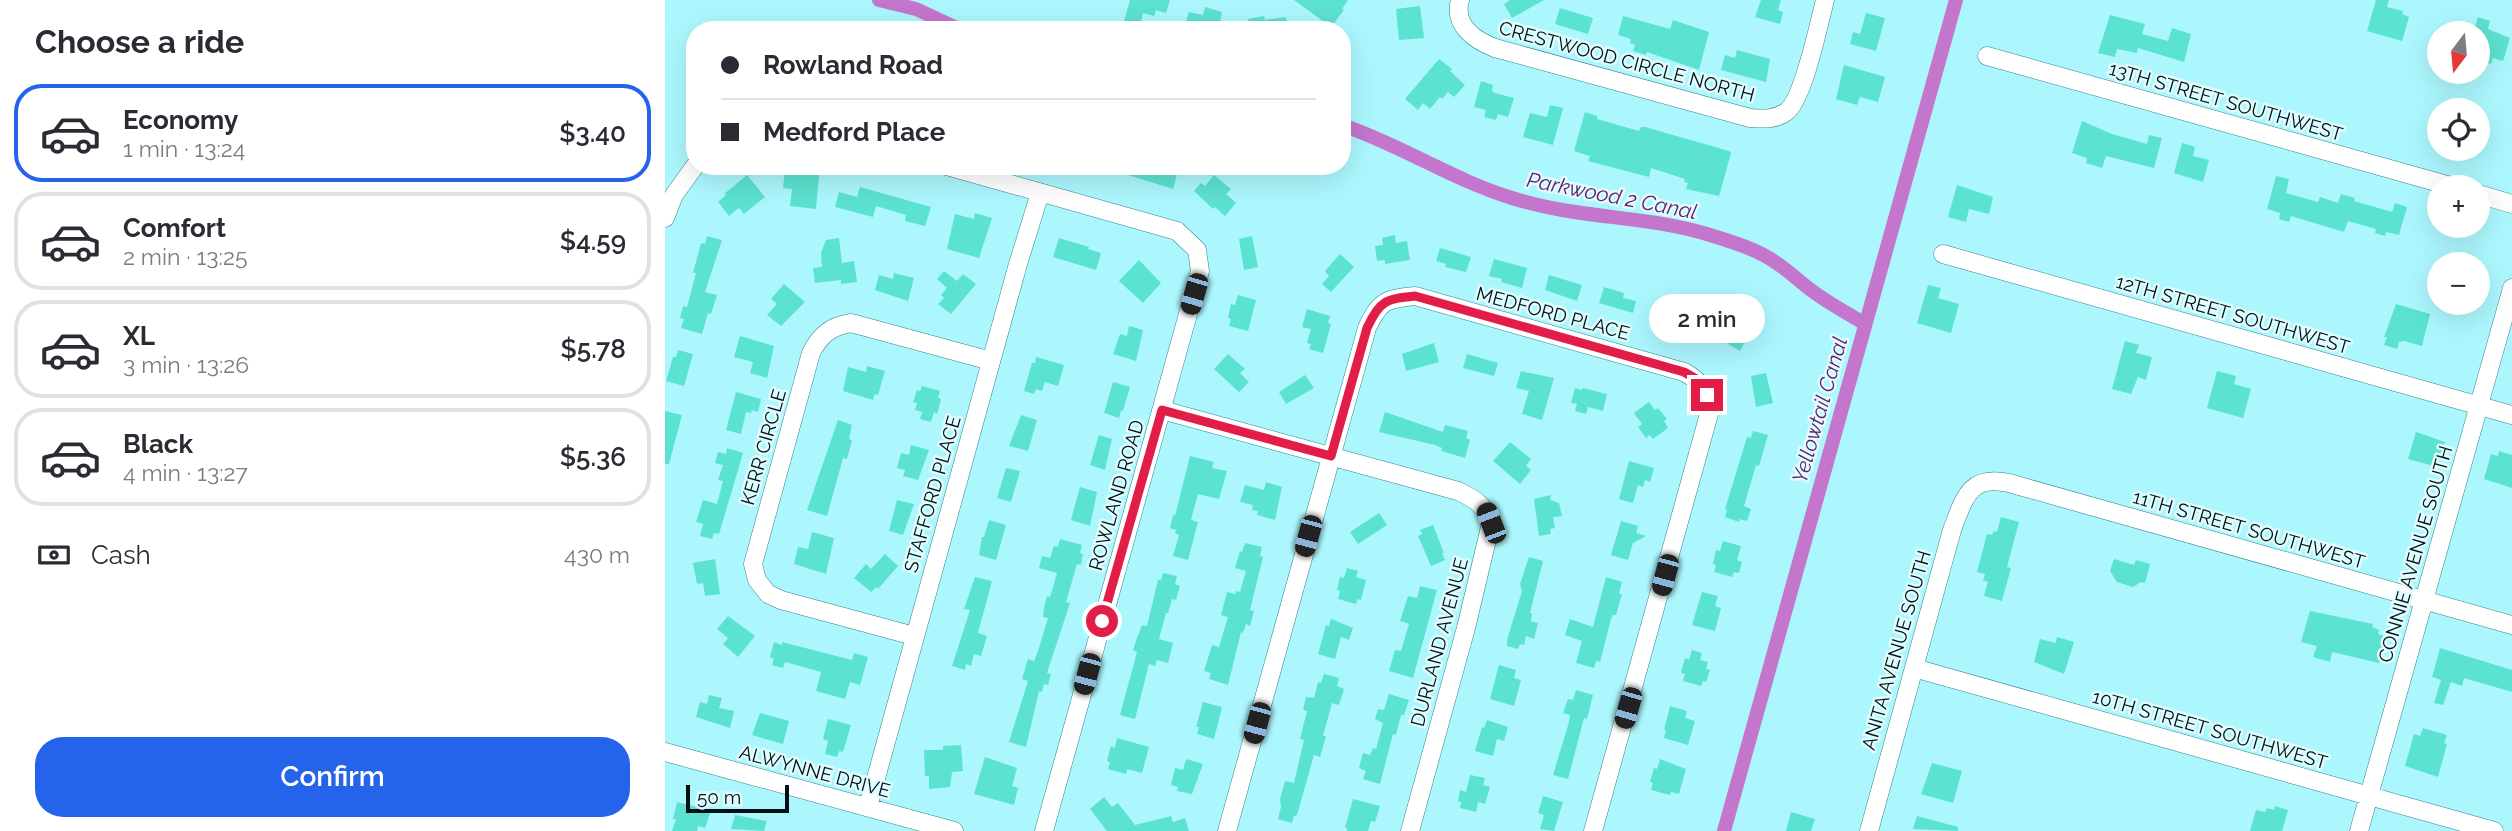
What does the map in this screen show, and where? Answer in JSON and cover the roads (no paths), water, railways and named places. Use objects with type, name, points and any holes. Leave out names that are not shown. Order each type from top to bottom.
[{"type":"street","name":"CRESTWOOD CIRCLE NORTH","points":[[1460,0],[1458,8],[1461,24],[1479,42],[1750,118],[1770,120],[1788,111],[1799,94],[1825,0]]},
{"type":"street","name":"13TH STREET SOUTHWEST","points":[[1987,56],[2427,180]]},
{"type":"street","points":[[665,218],[674,195],[688,175]]},
{"type":"street","points":[[978,175],[1040,193]]},
{"type":"street","name":"ROWLAND ROAD","points":[[1040,193],[1177,231],[1197,250],[1200,271],[1044,831]]},
{"type":"street","name":"STAFFORD PLACE","points":[[868,807],[991,360],[1040,193]]},
{"type":"street","points":[[2490,198],[2512,204]]},
{"type":"street","name":"12TH STREET SOUTHWEST","points":[[1943,254],[2512,415]]},
{"type":"street","name":"CONNIE AVENUE SOUTH","points":[[2359,831],[2512,288]]},
{"type":"street","name":"MEDFORD PLACE","points":[[1331,456],[1367,328],[1375,310],[1388,299],[1415,296],[1684,372],[1698,380],[1707,395],[1709,414],[1593,831]]},
{"type":"street","name":"KERR CIRCLE","points":[[914,636],[781,600],[768,594],[757,580],[753,564],[786,442],[811,353],[818,339],[836,326],[851,323],[991,360]]},
{"type":"street","name":"DURLAND AVENUE","points":[[1162,410],[1458,491],[1473,498],[1486,509],[1491,523],[1467,628],[1410,831]]},
{"type":"street","points":[[1227,831],[1331,456]]},
{"type":"street","name":"11TH STREET SOUTHWEST","points":[[1974,486],[1994,480],[2009,483],[2512,625]]},
{"type":"street","name":"ANITA AVENUE SOUTH","points":[[1869,831],[1952,530],[1964,498],[1974,486]]},
{"type":"street","name":"10TH STREET SOUTHWEST","points":[[1914,668],[2494,831]]},
{"type":"street","name":"ALWYNNE DRIVE","points":[[665,752],[954,831]]},
{"type":"waterway","name":"Parkwood 2 Canal","points":[[879,0],[916,9],[942,21]]},
{"type":"waterway","name":"Yellowtail Canal","points":[[1724,831],[1956,0]]},
{"type":"waterway","name":"Parkwood 2 Canal","points":[[1351,128],[1469,182],[1512,198],[1561,210],[1686,229],[1745,247],[1771,259],[1817,295],[1865,324]]}]
